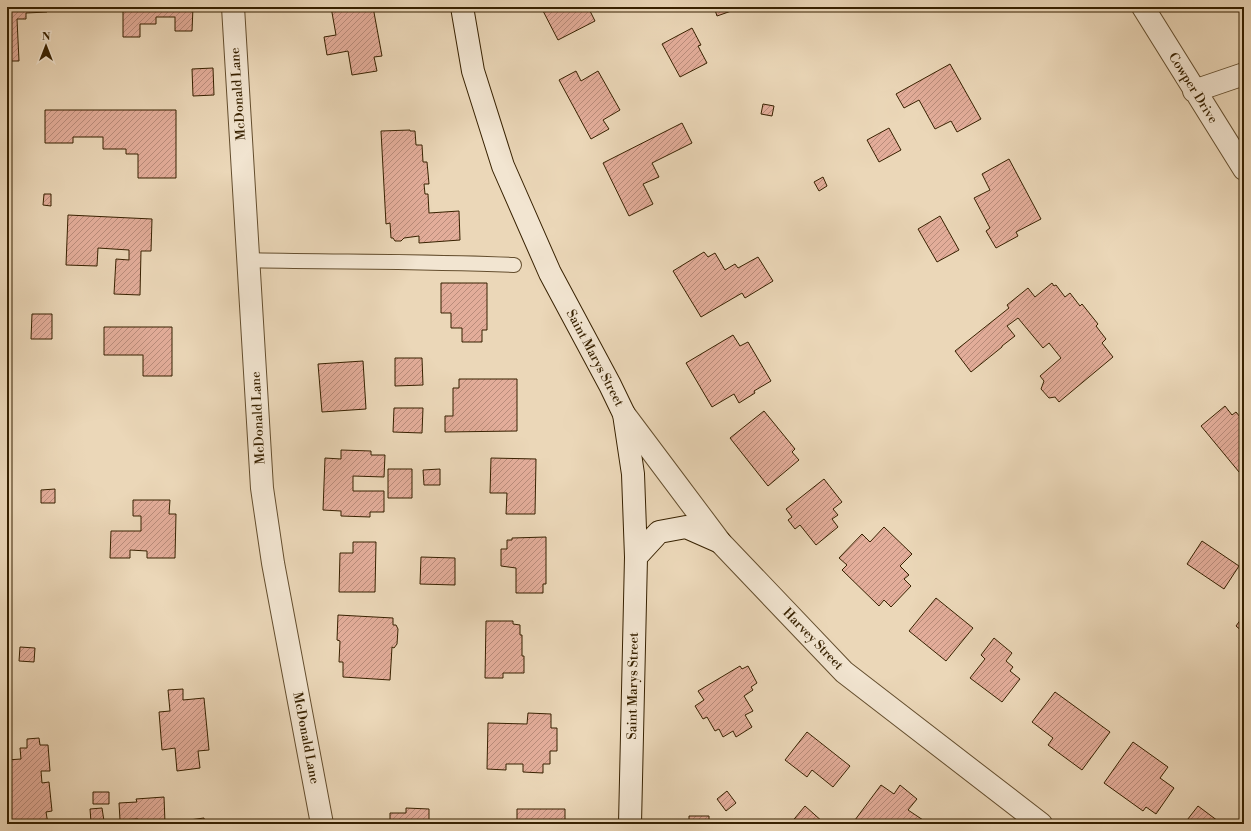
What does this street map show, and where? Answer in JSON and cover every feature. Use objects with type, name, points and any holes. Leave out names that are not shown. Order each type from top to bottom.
[{"type":"street","name":"McDonald Lane","points":[[233,7],[262,488],[273,563],[322,824]]},
{"type":"street","name":"Saint Marys Street","points":[[462,7],[473,71],[503,166],[550,273],[624,414],[633,474],[636,557],[630,824]]},
{"type":"street","name":"Cowper Drive","points":[[1143,7],[1244,169]]},
{"type":"street","points":[[1194,91],[1244,74]]},
{"type":"street","name":"Harvey Street","points":[[624,414],[720,542],[844,672],[1041,824]]},
{"type":"street","points":[[636,557],[659,532],[686,527],[720,542]]},
{"type":"lane","points":[[248,260],[392,263],[441,262],[514,265]]},
{"type":"building","points":[[7,7],[47,7],[47,12],[26,13],[26,19],[17,19],[19,61],[7,61]]},
{"type":"building","points":[[123,7],[166,7],[166,9],[177,9],[177,7],[193,7],[192,31],[175,31],[175,17],[156,17],[156,24],[140,24],[140,37],[123,37]]},
{"type":"building","points":[[331,7],[373,7],[382,56],[374,57],[377,71],[352,75],[348,51],[327,55],[324,37],[336,35]]},
{"type":"building","points":[[541,7],[593,7],[589,9],[595,21],[558,40]]},
{"type":"building","points":[[714,7],[736,7],[737,9],[717,16]]},
{"type":"building","points":[[692,28],[701,45],[698,46],[707,63],[680,77],[662,44]]},
{"type":"building","points":[[950,64],[981,119],[957,132],[951,121],[935,129],[919,100],[904,108],[896,94]]},
{"type":"building","points":[[213,68],[214,95],[193,96],[192,69]]},
{"type":"building","points":[[576,71],[581,81],[598,71],[620,110],[603,120],[609,129],[591,139],[559,80]]},
{"type":"building","points":[[763,104],[774,106],[772,116],[761,114]]},
{"type":"building","points":[[45,110],[176,110],[176,178],[138,178],[138,154],[126,154],[126,149],[103,149],[103,137],[73,137],[73,143],[45,143]]},
{"type":"building","points":[[682,123],[692,143],[652,163],[659,177],[643,184],[653,204],[629,216],[603,163]]},
{"type":"building","points":[[889,128],[901,150],[879,162],[867,140]]},
{"type":"building","points":[[381,131],[415,131],[416,145],[422,145],[423,162],[427,162],[429,184],[424,184],[425,194],[428,194],[429,213],[459,211],[460,240],[419,243],[419,236],[404,238],[401,241],[395,241],[391,238],[390,223],[386,224]]},
{"type":"building","points":[[1009,159],[1041,219],[1016,232],[1018,236],[996,248],[986,231],[990,228],[974,198],[990,190],[982,174]]},
{"type":"building","points":[[823,177],[827,186],[819,191],[814,182]]},
{"type":"building","points":[[44,194],[51,194],[51,206],[43,205]]},
{"type":"building","points":[[68,215],[152,219],[151,251],[141,251],[140,295],[114,294],[116,259],[129,260],[129,250],[98,248],[97,266],[66,265]]},
{"type":"building","points":[[940,216],[959,250],[937,262],[918,229]]},
{"type":"building","points":[[704,252],[708,257],[715,253],[725,270],[735,264],[738,268],[758,257],[773,281],[745,298],[742,293],[701,317],[673,271]]},
{"type":"building","points":[[441,283],[487,283],[487,330],[482,330],[482,342],[462,342],[462,328],[451,328],[451,313],[441,313]]},
{"type":"building","points":[[1052,283],[1054,286],[1056,285],[1065,297],[1070,293],[1080,306],[1082,304],[1098,324],[1096,326],[1106,339],[1102,343],[1113,357],[1059,402],[1055,397],[1049,398],[1041,389],[1044,381],[1040,376],[1061,358],[1049,343],[1043,348],[1018,318],[1007,326],[1015,336],[971,372],[955,351],[1009,308],[1007,305],[1028,288],[1035,297]]},
{"type":"building","points":[[32,314],[52,314],[52,339],[31,339]]},
{"type":"building","points":[[104,327],[172,327],[172,376],[143,376],[143,355],[104,355]]},
{"type":"building","points":[[733,335],[740,346],[748,342],[771,381],[754,391],[755,393],[739,403],[734,394],[712,407],[686,363]]},
{"type":"building","points":[[395,358],[422,358],[423,385],[395,386]]},
{"type":"building","points":[[363,361],[366,409],[322,412],[318,364]]},
{"type":"building","points":[[459,379],[517,379],[517,431],[445,432],[445,416],[453,416],[453,388],[459,388]]},
{"type":"building","points":[[1225,406],[1232,415],[1236,412],[1244,422],[1244,478],[1201,426]]},
{"type":"building","points":[[394,408],[423,408],[422,433],[393,432]]},
{"type":"building","points":[[764,411],[795,449],[792,452],[799,460],[768,486],[730,438]]},
{"type":"building","points":[[341,450],[371,451],[371,455],[385,455],[384,477],[353,476],[353,491],[384,491],[384,512],[370,512],[370,517],[341,516],[341,511],[323,510],[325,458],[341,459]]},
{"type":"building","points":[[491,458],[536,459],[535,514],[506,514],[507,493],[490,493]]},
{"type":"building","points":[[388,469],[412,469],[412,498],[388,498]]},
{"type":"building","points":[[440,469],[440,485],[424,485],[423,470]]},
{"type":"building","points":[[824,479],[842,502],[833,509],[838,515],[832,519],[838,527],[816,545],[800,525],[795,529],[788,520],[792,517],[786,509]]},
{"type":"building","points":[[55,489],[55,503],[41,503],[41,490]]},
{"type":"building","points":[[133,500],[170,500],[169,514],[176,514],[175,558],[147,558],[147,551],[130,550],[130,558],[110,558],[111,531],[141,531],[141,516],[133,516]]},
{"type":"building","points":[[884,527],[912,554],[900,566],[909,575],[904,579],[911,586],[891,607],[884,600],[879,606],[842,570],[847,565],[839,558],[862,534],[870,542]]},
{"type":"building","points":[[546,537],[546,584],[543,584],[543,593],[516,593],[516,568],[501,566],[501,549],[507,549],[507,540],[512,540],[512,538]]},
{"type":"building","points":[[1202,541],[1239,566],[1224,589],[1187,564]]},
{"type":"building","points":[[353,542],[376,542],[375,592],[339,592],[340,553],[353,553]]},
{"type":"building","points":[[421,557],[455,558],[455,585],[420,584]]},
{"type":"building","points":[[936,598],[973,628],[946,661],[909,631]]},
{"type":"building","points":[[338,615],[393,618],[393,625],[396,625],[398,629],[397,644],[394,648],[392,647],[390,680],[343,677],[343,662],[339,662],[340,641],[337,640]]},
{"type":"building","points":[[1244,615],[1244,633],[1236,626]]},
{"type":"building","points":[[486,621],[513,621],[513,624],[520,625],[520,635],[522,635],[522,656],[524,656],[524,673],[503,673],[503,678],[485,678]]},
{"type":"building","points":[[994,638],[1012,653],[1006,661],[1013,667],[1010,671],[1020,679],[1002,702],[970,678],[985,659],[981,655]]},
{"type":"building","points":[[20,647],[35,648],[34,662],[19,661]]},
{"type":"building","points":[[740,666],[742,669],[748,666],[757,683],[751,687],[753,690],[744,696],[753,711],[745,715],[752,727],[736,737],[733,731],[723,737],[719,729],[715,731],[707,717],[703,719],[695,706],[704,700],[698,691]]},
{"type":"building","points":[[183,689],[183,700],[204,698],[209,750],[198,751],[200,768],[177,771],[175,748],[162,750],[159,712],[170,711],[168,690]]},
{"type":"building","points":[[1055,692],[1110,732],[1082,770],[1048,745],[1053,738],[1032,722]]},
{"type":"building","points":[[528,713],[551,714],[551,728],[557,728],[557,751],[550,751],[550,764],[543,764],[543,773],[523,772],[523,764],[506,764],[506,770],[487,769],[488,723],[527,724]]},
{"type":"building","points":[[807,732],[850,766],[833,787],[812,770],[807,777],[785,760]]},
{"type":"building","points":[[39,738],[40,745],[48,745],[50,771],[41,771],[42,783],[49,782],[52,811],[46,812],[48,824],[7,824],[7,760],[21,759],[20,748],[27,748],[27,739]]},
{"type":"building","points":[[1133,742],[1168,767],[1160,778],[1174,788],[1156,814],[1146,807],[1143,811],[1104,783]]},
{"type":"building","points":[[881,785],[894,794],[900,785],[917,799],[908,810],[923,820],[920,824],[852,824]]},
{"type":"building","points":[[727,791],[736,803],[726,811],[717,799]]},
{"type":"building","points":[[93,792],[109,792],[109,804],[93,804]]},
{"type":"building","points":[[164,797],[165,823],[138,824],[138,819],[120,820],[119,803],[137,802],[136,799]]},
{"type":"building","points":[[805,806],[824,823],[790,824]]},
{"type":"building","points":[[1198,806],[1222,824],[1184,824]]},
{"type":"building","points":[[102,808],[104,821],[91,822],[90,809]]},
{"type":"building","points":[[406,808],[429,809],[429,824],[390,824],[390,813],[406,813]]},
{"type":"building","points":[[517,809],[565,809],[565,824],[517,824]]},
{"type":"building","points":[[689,816],[709,816],[709,823],[720,824],[689,824]]},
{"type":"building","points":[[204,818],[205,824],[182,824],[182,821]]}]
